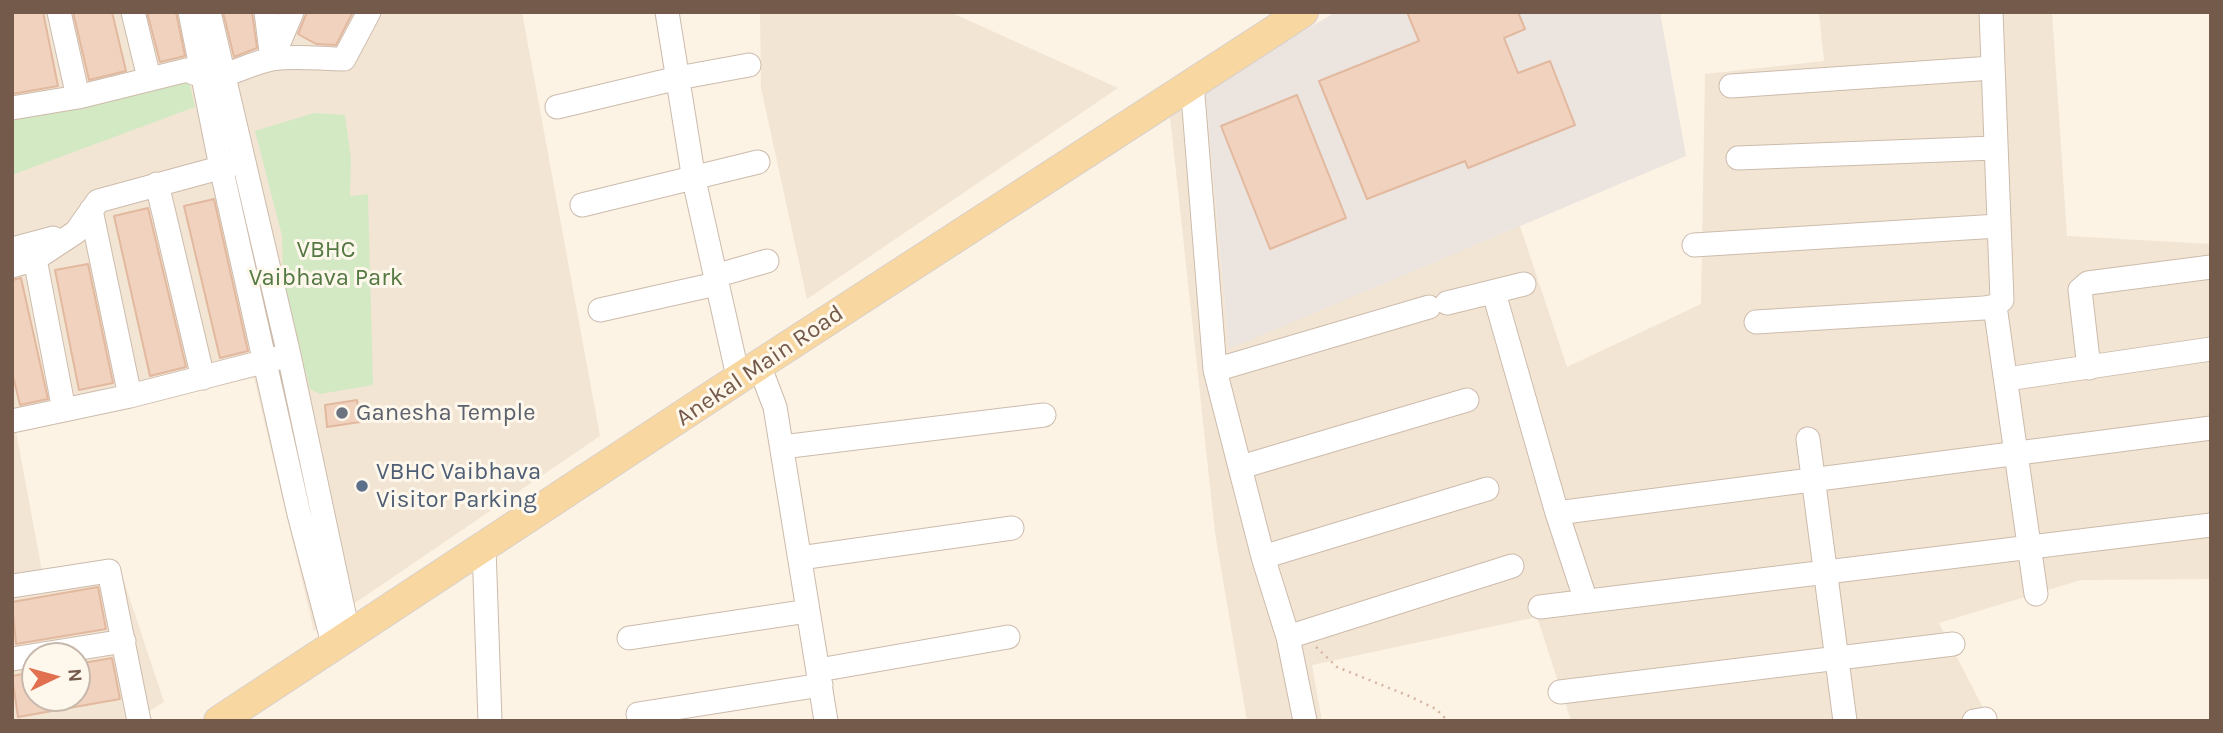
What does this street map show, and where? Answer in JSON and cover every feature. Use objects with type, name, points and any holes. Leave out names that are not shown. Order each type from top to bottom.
[{"type":"main road","name":"Anekal Main Road","points":[[219,721],[1303,12]]},
{"type":"street","points":[[59,12],[78,97]]},
{"type":"street","points":[[133,12],[149,78]]},
{"type":"street","points":[[190,12],[244,161],[289,355],[342,642]]},
{"type":"street","points":[[209,12],[221,167],[299,514],[342,642]]},
{"type":"street","points":[[266,12],[272,59]]},
{"type":"street","points":[[272,59],[292,12]]},
{"type":"street","points":[[12,108],[78,97],[187,70],[213,76],[272,59],[344,59],[369,12]]},
{"type":"street","points":[[667,12],[694,180],[716,280],[749,373],[775,407],[826,721]]},
{"type":"street","points":[[1756,322],[1850,318],[1996,306],[2002,300],[1994,148],[1991,12]]},
{"type":"street","points":[[557,107],[678,78],[749,65]]},
{"type":"street","points":[[1731,86],[1992,68]]},
{"type":"street","points":[[1192,83],[1215,370],[1263,556],[1295,635],[1305,721]]},
{"type":"street","points":[[1738,158],[1994,148]]},
{"type":"street","points":[[12,266],[35,259],[76,232],[98,201],[244,161]]},
{"type":"street","points":[[582,205],[694,180],[758,162]]},
{"type":"street","points":[[157,184],[203,378]]},
{"type":"street","points":[[91,210],[131,396]]},
{"type":"street","points":[[1695,246],[1998,226]]},
{"type":"street","points":[[12,249],[76,232]]},
{"type":"street","points":[[35,259],[64,410]]},
{"type":"street","points":[[600,310],[716,280],[767,261]]},
{"type":"street","points":[[2089,368],[2080,290],[2088,283],[2211,267]]},
{"type":"street","points":[[1215,370],[1438,305],[1524,284]]},
{"type":"street","points":[[1494,293],[1557,513],[1586,601]]},
{"type":"street","points":[[1996,306],[2036,594]]},
{"type":"street","points":[[2007,379],[2211,349]]},
{"type":"street","points":[[12,421],[131,396],[289,355]]},
{"type":"street","points":[[1241,467],[1467,400]]},
{"type":"street","points":[[782,447],[1044,415]]},
{"type":"street","points":[[1557,513],[2211,428]]},
{"type":"street","points":[[1808,439],[1845,721]]},
{"type":"street","points":[[1263,556],[1487,489]]},
{"type":"street","points":[[1540,607],[2211,526]]},
{"type":"street","points":[[800,558],[1012,528]]},
{"type":"street","points":[[484,548],[490,721]]},
{"type":"street","points":[[1295,635],[1512,566]]},
{"type":"street","points":[[12,586],[109,571],[124,640],[136,716]]},
{"type":"street","points":[[629,638],[808,611]]},
{"type":"street","points":[[638,714],[1008,637]]},
{"type":"street","points":[[12,659],[124,640]]},
{"type":"street","points":[[1560,692],[1953,644]]},
{"type":"path","points":[[1295,635],[1337,667],[1436,709],[1448,721]]},
{"type":"shaded area","points":[[12,12],[522,12],[600,436],[314,631],[254,378],[16,431],[42,571],[117,560],[164,702],[133,721],[12,721]]},
{"type":"shaded area","points":[[760,12],[950,12],[1118,88],[807,299],[761,88]]},
{"type":"shaded area","points":[[1336,12],[1660,12],[1686,156],[1229,349],[1205,89]]},
{"type":"shaded area","points":[[1819,12],[2052,12],[2067,236],[2211,244],[2211,579],[2081,580],[1939,623],[1990,721],[1571,721],[1537,617],[1312,665],[1322,721],[1247,721],[1215,533],[1170,116],[1205,89],[1229,348],[1520,226],[1567,367],[1701,304],[1705,74],[1824,61]]},
{"type":"green space","points":[[187,70],[195,107],[12,175],[12,107]]},
{"type":"green space","name":"VBHC Vaibhava Park","points":[[314,113],[345,115],[351,158],[350,196],[368,194],[373,385],[320,394],[310,389],[283,282],[282,236],[255,131]]},
{"type":"building","points":[[12,12],[43,12],[58,86],[12,94]]},
{"type":"building","points":[[73,12],[112,12],[126,71],[89,80]]},
{"type":"building","points":[[147,12],[176,12],[185,56],[160,62]]},
{"type":"building","points":[[223,12],[252,12],[257,48],[234,57]]},
{"type":"building","points":[[307,12],[353,12],[336,45],[316,44],[298,34]]},
{"type":"building","points":[[1407,12],[1518,12],[1525,29],[1504,38],[1518,73],[1550,61],[1575,125],[1468,168],[1465,161],[1367,199],[1319,81],[1419,41]]},
{"type":"building","points":[[1297,95],[1346,218],[1270,249],[1221,126]]},
{"type":"building","points":[[214,199],[248,351],[220,358],[184,206]]},
{"type":"building","points":[[148,208],[186,367],[150,376],[114,216]]},
{"type":"building","points":[[88,264],[113,383],[79,390],[55,270]]},
{"type":"building","points":[[21,278],[48,399],[20,405],[12,372],[12,280]]},
{"type":"building","name":"Ganesha Temple","points":[[357,400],[360,422],[327,427],[325,405]]},
{"type":"building","points":[[98,587],[106,629],[16,644],[12,602]]},
{"type":"building","points":[[112,658],[120,699],[91,704],[91,662]]},
{"type":"building","points":[[21,674],[21,712],[46,712],[18,717],[12,676]]},
{"type":"place","name":"Ganesha Temple","points":[[342,413]]},
{"type":"place","name":"VBHC Vaibhava Visitor Parking","points":[[362,486]]}]
